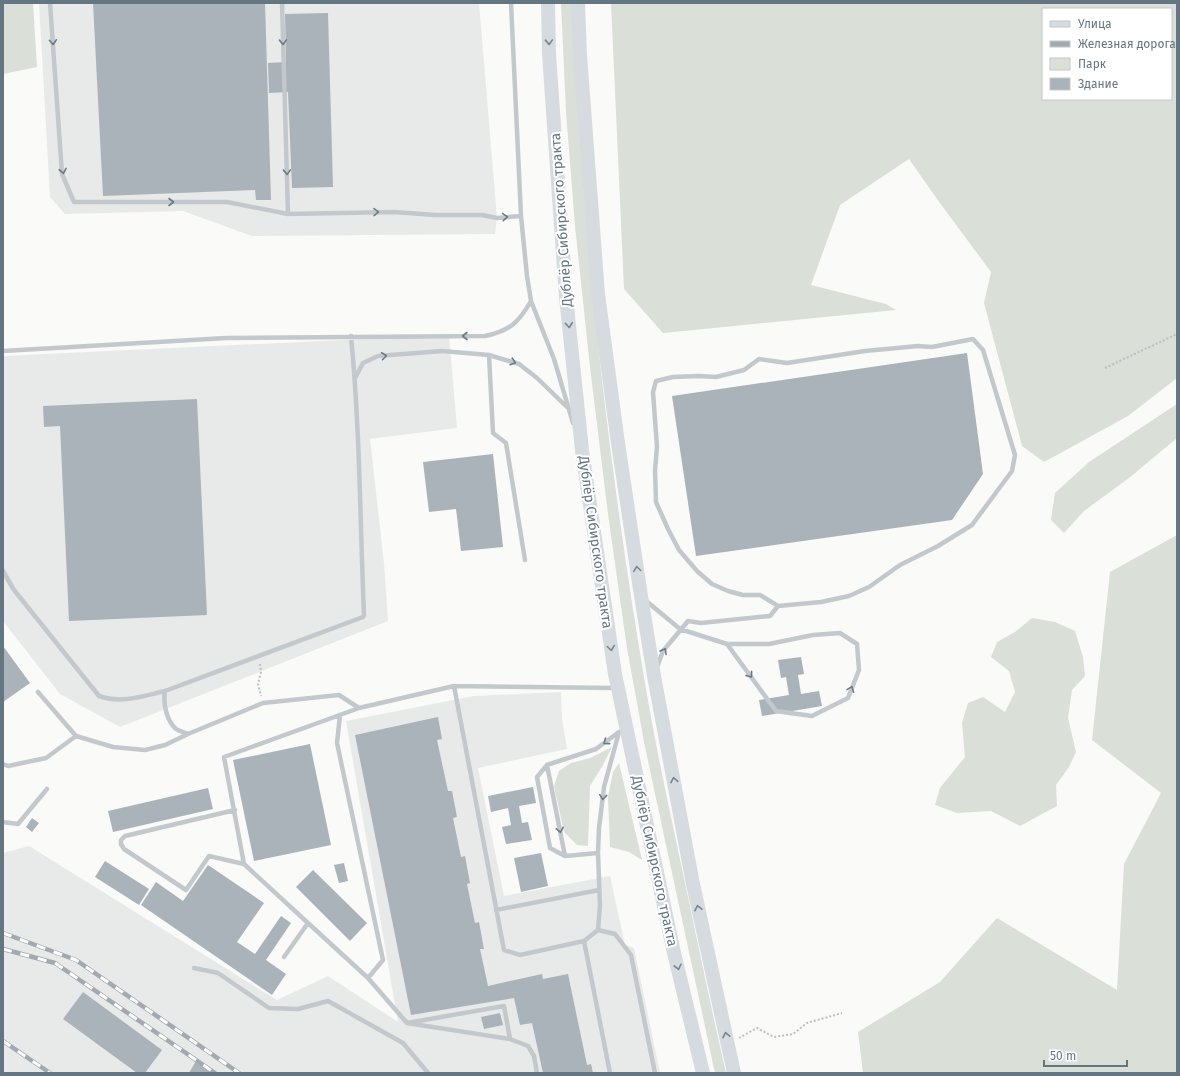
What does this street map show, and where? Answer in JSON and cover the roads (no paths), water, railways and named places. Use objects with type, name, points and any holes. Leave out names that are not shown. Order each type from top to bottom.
[{"type":"main road","name":"Дублёр Сибирского тракта","points":[[548,3],[549,54],[566,297],[582,450],[614,669],[674,953],[702,1073]]},
{"type":"main road","points":[[578,3],[580,54],[598,294],[618,443],[654,676],[693,884],[734,1073]]},
{"type":"lane","points":[[50,3],[62,174],[74,202],[227,202],[288,214],[394,212],[435,215],[482,215],[497,218],[521,216]]},
{"type":"lane","points":[[282,3],[288,214]]},
{"type":"lane","points":[[511,3],[521,216],[531,301],[554,359],[582,450]]},
{"type":"lane","points":[[3,351],[226,338],[485,336],[498,334],[508,328],[522,316],[531,301]]},
{"type":"lane","points":[[3,571],[14,590],[99,696],[106,698],[125,700],[165,691],[258,655],[362,618],[364,615],[355,378],[351,336]]},
{"type":"lane","points":[[654,676],[663,651],[688,621],[701,623],[770,616],[778,606],[821,602],[849,596],[869,587],[900,565],[938,546],[972,525],[1012,471],[1015,455],[983,350],[973,339],[932,347],[918,346],[865,350],[787,363],[758,359],[744,370],[716,377],[699,376],[656,381],[653,392],[657,447],[655,470],[656,502],[675,543],[697,571],[712,584],[743,595],[760,595],[778,606]]},
{"type":"lane","points":[[355,378],[363,363],[378,356],[442,351],[489,355],[519,364],[537,378],[568,408]]},
{"type":"lane","points":[[489,355],[493,433],[506,443],[525,560]]},
{"type":"lane","points":[[641,596],[680,629],[727,644],[769,644],[813,635],[840,633],[857,644],[859,670],[848,698],[812,716],[776,711],[727,644]]},
{"type":"lane","points":[[454,686],[504,950],[520,955],[584,941],[598,930],[600,906],[598,853],[599,828],[604,787],[619,732],[623,710]]},
{"type":"lane","points":[[244,864],[224,757],[359,708],[454,686],[618,688]]},
{"type":"lane","points":[[165,691],[164,699],[170,721],[177,729],[188,734]]},
{"type":"lane","points":[[38,692],[76,736],[113,747],[145,750],[165,745],[263,703],[339,695],[359,708]]},
{"type":"lane","points":[[340,715],[337,743],[383,960],[368,978]]},
{"type":"lane","points":[[598,853],[565,856],[550,848],[537,777],[547,765],[596,749],[619,732]]},
{"type":"lane","points":[[3,764],[8,766],[46,758],[76,736]]},
{"type":"lane","points":[[547,765],[565,856]]},
{"type":"lane","points":[[3,822],[18,824],[47,789]]},
{"type":"lane","points":[[234,810],[125,836],[121,840],[121,844],[124,848],[186,890],[209,856],[244,864],[368,978],[407,1023],[510,1039],[528,1046],[534,1056],[537,1073]]},
{"type":"lane","points":[[496,910],[599,890]]},
{"type":"lane","points":[[284,957],[308,923]]},
{"type":"lane","points":[[598,930],[615,934],[631,955],[655,1073]]},
{"type":"lane","points":[[584,941],[610,1073]]},
{"type":"lane","points":[[194,968],[218,973],[269,1008],[298,1010],[328,1001],[403,1043],[428,1073]]},
{"type":"lane","points":[[407,1023],[504,1006],[510,1039]]},
{"type":"railway","points":[[3,933],[76,960],[239,1073]]},
{"type":"railway","points":[[3,949],[55,963],[215,1073]]},
{"type":"railway","points":[[3,1041],[50,1073]]}]
